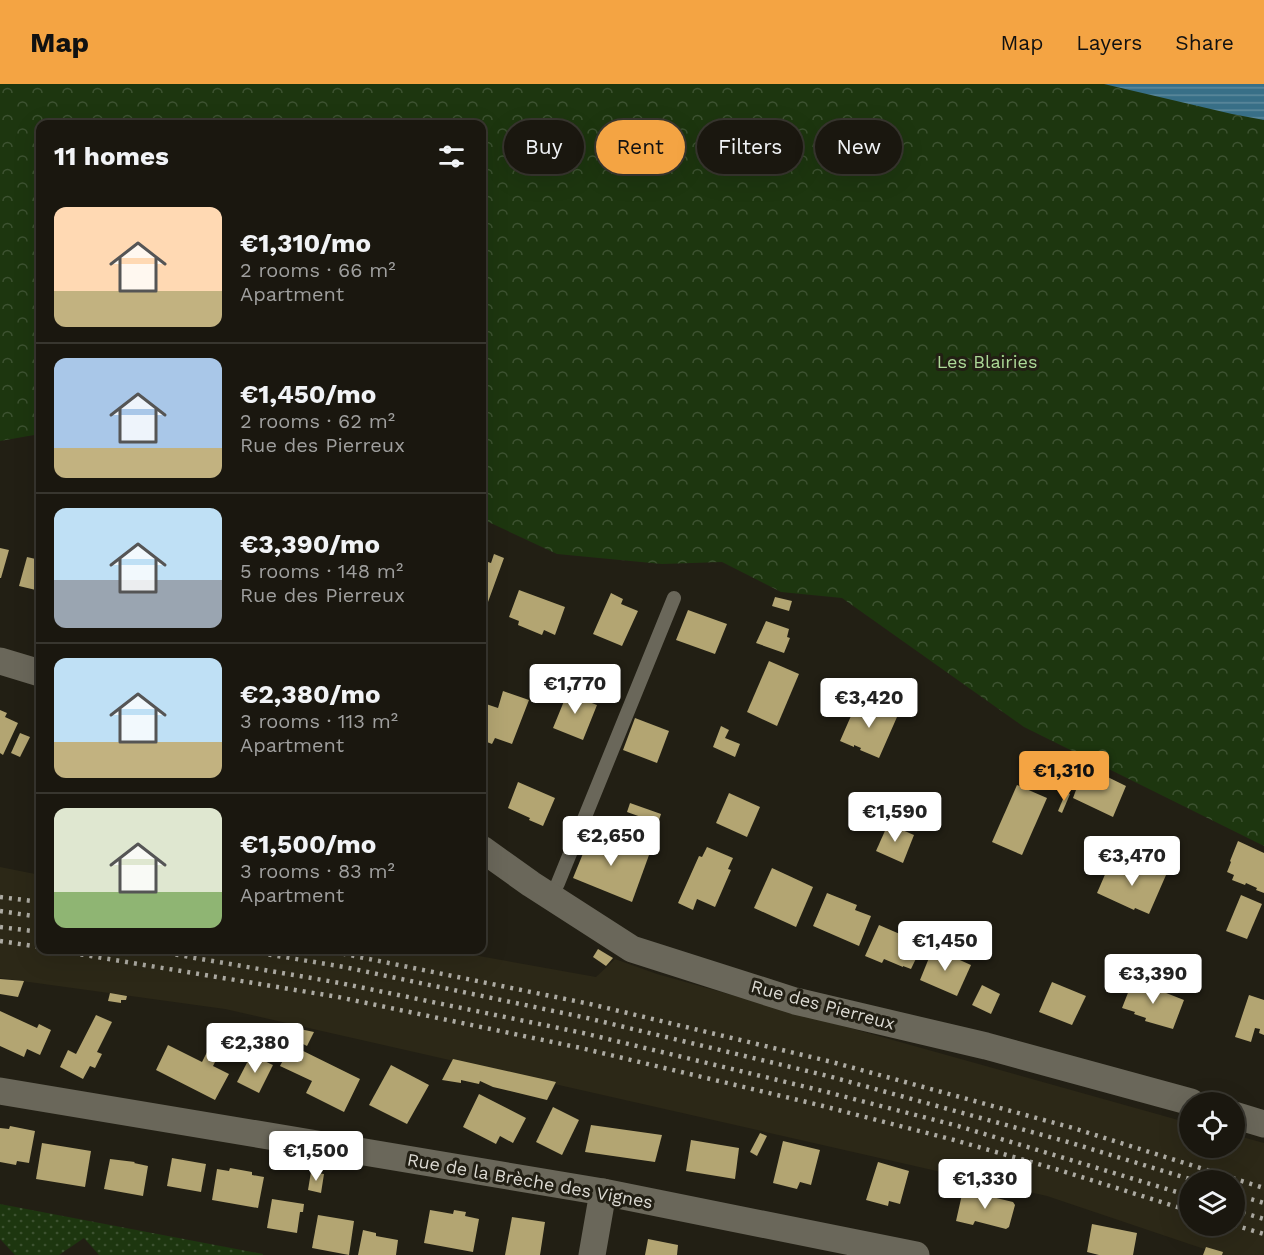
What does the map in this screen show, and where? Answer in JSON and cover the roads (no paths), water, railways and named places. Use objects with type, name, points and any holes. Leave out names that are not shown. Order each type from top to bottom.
[{"type":"street","points":[[0,661],[36,672]]},
{"type":"street","name":"Rue des Pierreux","points":[[486,852],[550,897],[632,949],[795,1000],[986,1046],[1179,1099]]},
{"type":"street","name":"Rue de la Brèche des Vignes","points":[[0,1091],[603,1192],[916,1255]]},
{"type":"street","points":[[1245,1118],[1264,1124]]},
{"type":"street","points":[[592,1255],[603,1192]]},
{"type":"lane","points":[[550,897],[558,883],[674,598]]},
{"type":"water","points":[[1104,84],[1264,84],[1264,120],[1232,114]]},
{"type":"railway","points":[[0,897],[36,902]]},
{"type":"railway","points":[[0,911],[36,916]]},
{"type":"railway","points":[[0,927],[36,932]]},
{"type":"railway","points":[[0,941],[36,946]]},
{"type":"railway","points":[[78,954],[338,997],[581,1048],[954,1140],[1179,1208]]},
{"type":"railway","points":[[172,954],[340,983],[583,1033],[958,1126],[1179,1193]]},
{"type":"railway","points":[[266,954],[344,967],[587,1018],[828,1076],[1068,1142],[1179,1176]]},
{"type":"railway","points":[[345,954],[590,1004],[832,1062],[1073,1128],[1264,1188]]},
{"type":"railway","points":[[1245,1197],[1264,1203]]},
{"type":"railway","points":[[1245,1213],[1264,1219]]},
{"type":"railway","points":[[1245,1228],[1264,1234]]},
{"type":"park label","name":"Les Blairies","points":[[987,362]]}]
